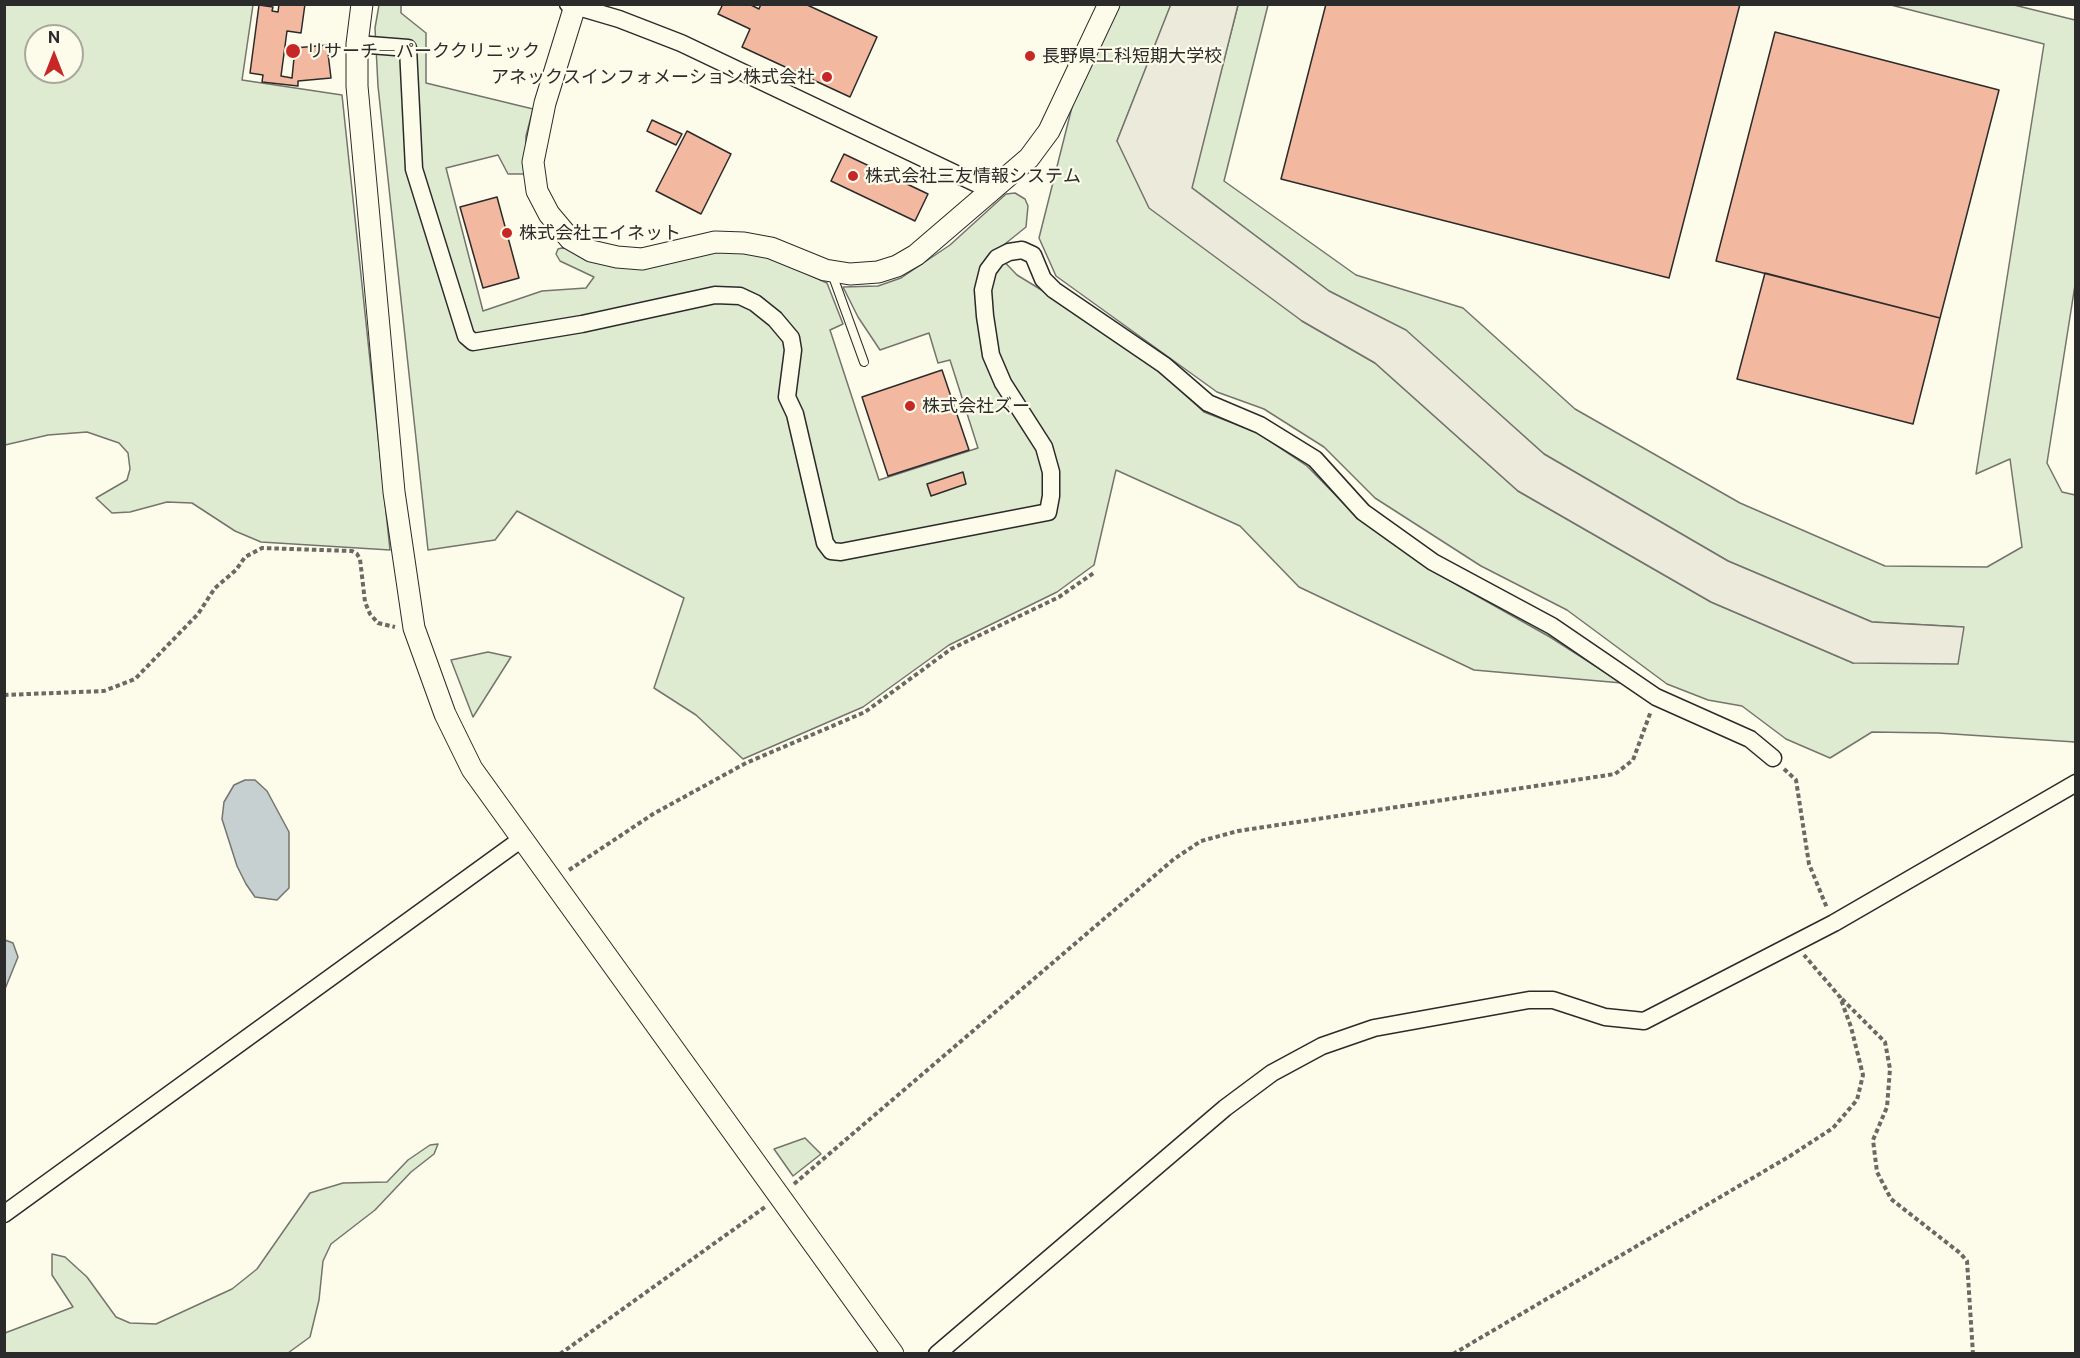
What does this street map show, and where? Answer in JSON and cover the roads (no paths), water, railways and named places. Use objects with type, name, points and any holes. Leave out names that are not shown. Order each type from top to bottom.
[{"type":"street","points":[[362,4],[357,44],[357,86],[380,357],[402,565],[414,628],[445,714],[472,770],[893,1353]]},
{"type":"street","points":[[992,191],[681,43],[571,5],[545,103],[533,162],[537,191],[549,214],[570,239],[591,251],[617,257],[642,259],[715,242],[744,243],[771,248],[831,271],[850,274],[878,272],[897,266],[916,255],[992,191],[1029,158],[1048,131],[1109,4]]},
{"type":"street","points":[[357,44],[408,48],[414,169],[466,336],[473,342],[582,324],[715,295],[740,296],[755,303],[775,319],[791,338],[793,350],[787,396],[795,414],[825,543],[831,551],[841,552],[1048,512],[1051,472],[1044,447],[999,374],[991,355],[983,290],[987,270],[997,258],[1009,252],[1022,250],[1033,255],[1043,279],[1054,290],[1164,365],[1208,403],[1260,425],[1315,459],[1363,512],[1433,562],[1552,626],[1656,697],[1726,726],[1750,739],[1773,758]]},
{"type":"street","points":[[937,1353],[1225,1108],[1272,1073],[1322,1046],[1374,1028],[1528,1000],[1553,1000],[1605,1017],[1644,1021],[1834,923],[2076,783]]},
{"type":"street","points":[[4,1214],[523,838]]},
{"type":"lane","points":[[831,271],[864,362]]},
{"type":"place","name":"リサーチ―パーククリニック","points":[[293,51]]},
{"type":"place","name":"長野県工科短期大学校","points":[[1030,56]]},
{"type":"place","name":"アネックスインフォメーション株式会社","points":[[827,77]]},
{"type":"place","name":"株式会社三友情報システム","points":[[853,176]]},
{"type":"place","name":"株式会社エイネット","points":[[507,233]]},
{"type":"place","name":"株式会社ズー","points":[[910,406]]}]
